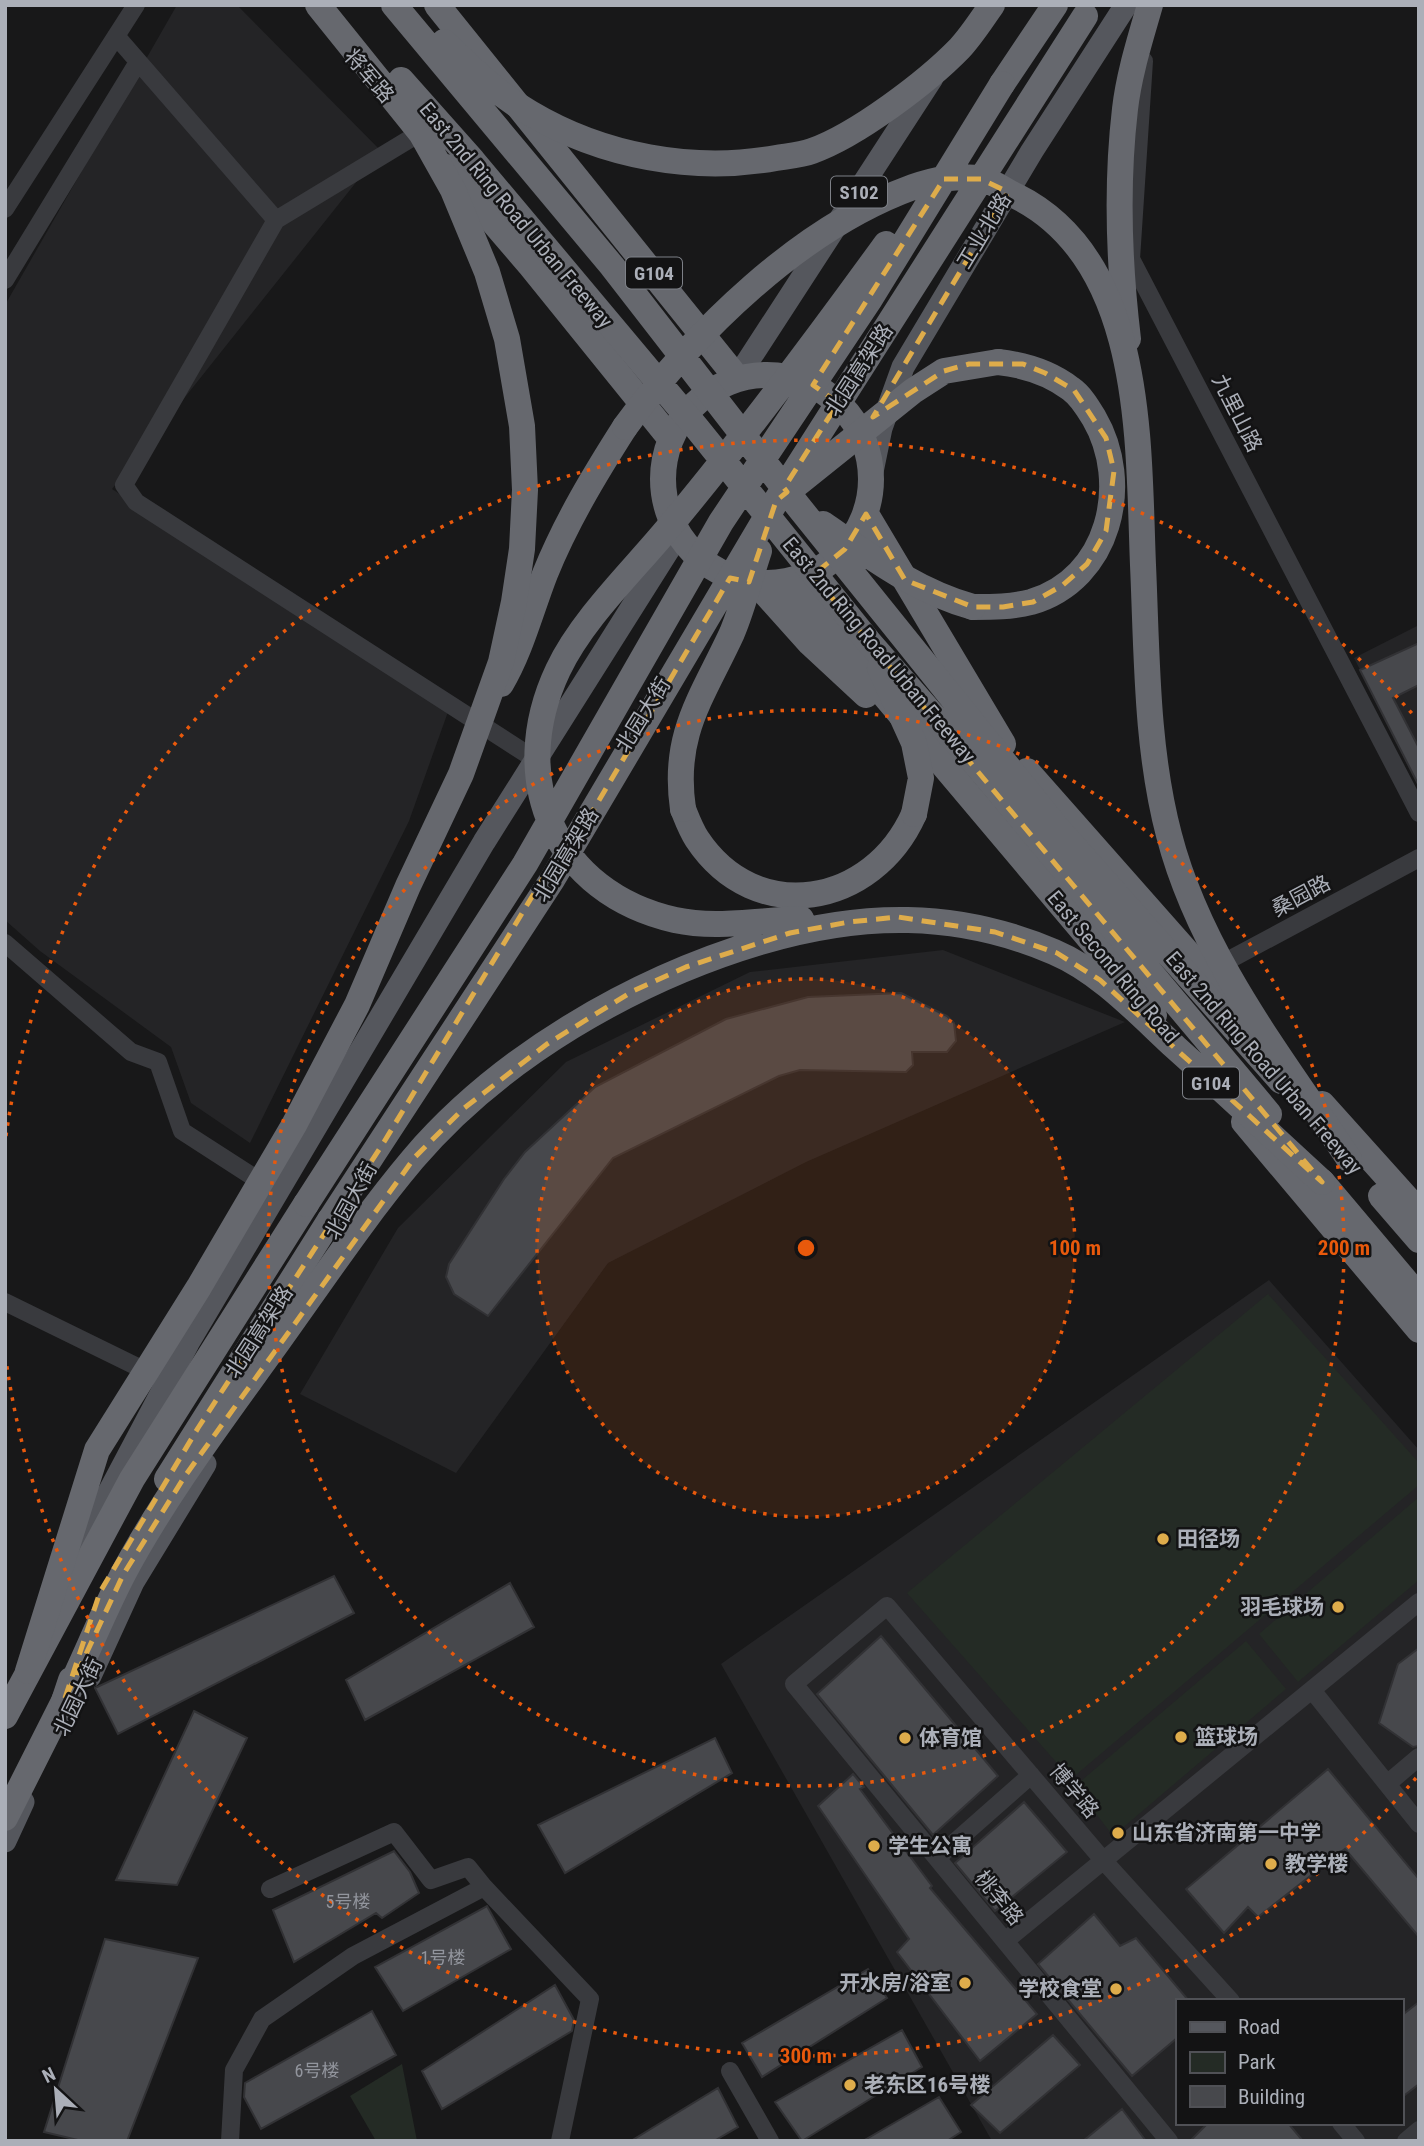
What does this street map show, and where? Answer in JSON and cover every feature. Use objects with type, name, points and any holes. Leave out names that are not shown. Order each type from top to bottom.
[{"type":"highway","name":"将军路","points":[[308,5],[531,266],[670,438]]},
{"type":"highway","points":[[28,1671],[97,1450],[261,1182],[357,1005],[408,886],[461,774],[501,662],[522,549],[525,490],[522,426],[507,339],[487,272],[463,213],[421,133],[318,5]]},
{"type":"highway","name":"East 2nd Ring Road Urban Freeway","points":[[337,5],[473,160],[696,427],[868,641],[1014,809],[1419,1297]]},
{"type":"highway","name":"East 2nd Ring Road Urban Freeway","points":[[394,5],[612,266],[787,504],[1053,823],[1419,1240]]},
{"type":"highway","points":[[412,5],[486,83],[529,113],[576,136],[618,150],[659,160],[709,163],[754,162],[811,152],[841,137],[926,79],[961,47],[992,5]]},
{"type":"highway","name":"G104","points":[[437,5],[737,379]]},
{"type":"highway","points":[[1055,5],[1002,84],[868,268],[685,508],[583,631],[558,668],[546,698],[538,744],[538,783],[545,816],[560,845],[595,881],[628,903],[676,920],[710,922],[898,918],[943,921],[995,932],[1057,953],[1100,980],[1322,1182]]},
{"type":"highway","points":[[1150,5],[1132,70],[1125,110],[1120,274],[1137,420],[1152,742],[1168,834],[1184,884],[1209,938],[1250,1010],[1349,1158]]},
{"type":"highway","name":"北园高架路","points":[[64,1701],[100,1592],[191,1440],[552,880],[787,504],[1089,11]]},
{"type":"highway","name":"北园高架路","points":[[5,1716],[132,1479],[525,864],[722,522],[870,299],[1002,84]]},
{"type":"highway","points":[[483,716],[511,668],[546,572],[590,482],[637,411],[704,332],[755,286],[813,241],[876,200],[932,180],[981,179],[1023,199],[1056,221],[1084,254],[1106,293],[1119,331],[1137,420]]},
{"type":"highway","points":[[787,504],[905,580],[938,597],[973,607],[1003,607],[1033,601],[1063,585],[1087,564],[1106,531],[1114,471],[1106,438],[1073,390],[1045,373],[1023,364],[979,363],[944,371],[913,391],[787,504],[733,631],[696,706],[683,744],[678,777],[683,809],[697,839],[722,867],[747,885],[802,896],[830,892],[859,880],[886,859],[904,838],[914,814],[921,778],[914,743],[868,641]]},
{"type":"highway","points":[[775,375],[811,384],[843,406],[863,438],[872,472],[866,514],[845,549],[820,570],[789,582],[758,584],[728,577],[677,536],[664,504],[662,471],[670,438],[686,412],[709,391],[737,379],[775,375]]},
{"type":"highway","points":[[866,514],[1003,744]]},
{"type":"highway","points":[[845,549],[1003,744],[1419,1212]]},
{"type":"highway","name":"East Second Ring Road","points":[[789,582],[1419,1330]]},
{"type":"highway","name":"East Second Ring Road","points":[[758,584],[810,643],[943,764]]},
{"type":"highway","points":[[5,1818],[123,1575],[242,1391],[407,1167],[463,1109],[547,1044],[633,991],[686,967],[790,933],[898,918]]},
{"type":"main road","name":"S102","points":[[737,379],[980,5]]},
{"type":"main road","name":"工业北路","points":[[872,472],[881,428],[903,368],[1032,151],[1126,5]]},
{"type":"main road","points":[[5,1701],[88,1530],[167,1382],[484,842],[677,536]]},
{"type":"main road","name":"北园大街","points":[[5,1841],[79,1701],[133,1582],[231,1422],[412,1090],[728,577]]},
{"type":"street","points":[[5,209],[136,5]]},
{"type":"street","name":"九里山路","points":[[1150,5],[1132,259],[1419,813]]},
{"type":"street","points":[[116,36],[276,220]]},
{"type":"street","points":[[5,280],[138,62]]},
{"type":"street","points":[[418,134],[276,220],[124,485],[136,502],[536,760]]},
{"type":"street","name":"桑园路","points":[[1205,973],[1419,858]]},
{"type":"street","points":[[5,943],[131,1052],[158,1062],[182,1131],[261,1182]]},
{"type":"street","points":[[5,1302],[167,1382]]},
{"type":"street","points":[[1005,1941],[1419,1602]]},
{"type":"street","name":"博学路","points":[[794,1684],[887,1606],[1103,1860],[1229,1999]]},
{"type":"street","name":"桃李路","points":[[794,1684],[1169,2141]]},
{"type":"street","points":[[1312,1690],[1419,1824]]},
{"type":"street","points":[[1387,1784],[1419,1757]]},
{"type":"street","points":[[937,1858],[1031,1775]]},
{"type":"street","points":[[270,1889],[394,1832],[431,1880],[468,1867],[590,1998],[560,2141]]},
{"type":"street","points":[[230,2141],[234,2070],[262,2019],[354,1956],[484,1887]]},
{"type":"street","points":[[730,2071],[770,2141]]},
{"type":"street","points":[[1343,2125],[1356,2141]]},
{"type":"street","points":[[1406,2141],[1419,2130]]},
{"type":"highlighted area","points":[[944,179],[981,179],[1008,192],[873,417],[944,371],[969,364],[1023,364],[1045,373],[1074,390],[1106,438],[1114,471],[1106,531],[1087,564],[1063,585],[1033,602],[1003,607],[973,607],[905,580],[866,514],[845,549],[813,575],[1322,1182],[1100,980],[1057,953],[995,932],[898,917],[849,922],[790,933],[686,967],[633,991],[547,1044],[463,1109],[415,1157],[185,1476],[123,1575],[64,1701],[100,1592],[198,1428],[384,1142],[562,847],[568,853],[730,578],[749,582],[776,501],[787,492],[784,488],[838,403],[813,385]]},
{"type":"shaded area","points":[[177,5],[237,5],[381,151],[112,489],[449,709],[409,821],[250,1143],[191,1103],[171,1047],[40,951],[5,920],[5,305]]},
{"type":"shaded area","points":[[1419,625],[1419,786],[1354,658]]},
{"type":"shaded area","points":[[943,950],[1125,1022],[806,1162],[608,1263],[456,1473],[300,1394],[398,1228],[566,1062],[750,972]]},
{"type":"shaded area","name":"山东省济南第一中学","points":[[1269,1280],[1419,1450],[1419,2141],[992,2141],[721,1664]]},
{"type":"green space","name":"田径场","points":[[1268,1294],[1419,1463],[1419,1485],[1071,1779],[907,1593]]},
{"type":"green space","name":"羽毛球场","points":[[1419,1497],[1419,1580],[1298,1682],[1259,1634]]},
{"type":"green space","name":"篮球场","points":[[1246,1641],[1286,1689],[1113,1836],[1075,1786]]},
{"type":"green space","points":[[402,2064],[417,2141],[376,2141],[350,2096]]},
{"type":"building","points":[[1419,643],[1419,685],[1393,698],[1419,748],[1419,786],[1360,670]]},
{"type":"building","points":[[901,993],[947,1016],[954,1023],[956,1041],[947,1052],[912,1052],[913,1065],[906,1072],[800,1070],[779,1076],[613,1158],[488,1316],[454,1294],[446,1277],[449,1264],[504,1179],[525,1152],[595,1087],[726,1019],[808,997]]},
{"type":"building","points":[[334,1576],[354,1613],[118,1734],[95,1688]]},
{"type":"building","points":[[510,1583],[534,1627],[365,1720],[346,1680]]},
{"type":"building","name":"体育馆","points":[[881,1636],[998,1776],[933,1835],[817,1694]]},
{"type":"building","points":[[1419,1648],[1419,1746],[1413,1747],[1379,1723],[1398,1664]]},
{"type":"building","points":[[194,1711],[247,1738],[177,1885],[116,1880]]},
{"type":"building","points":[[715,1738],[732,1773],[565,1873],[538,1825]]},
{"type":"building","name":"教学楼","points":[[1328,1769],[1419,1879],[1419,1937],[1345,1849],[1258,1917],[1248,1907],[1224,1933],[1186,1889]]},
{"type":"building","points":[[853,1774],[864,1787],[860,1789],[932,1886],[930,1888],[1037,2014],[980,2061],[897,1952],[909,1939],[818,1806]]},
{"type":"building","points":[[1024,1802],[1067,1852],[995,1911],[955,1863]]},
{"type":"building","points":[[394,1851],[410,1872],[419,1893],[382,1918],[376,1913],[294,1962],[273,1910]]},
{"type":"building","points":[[487,1906],[511,1949],[403,2011],[375,1967]]},
{"type":"building","name":"学校食堂","points":[[1094,1914],[1120,1946],[1136,1938],[1187,1999],[1176,1999],[1176,2039],[1132,2076],[1038,1964]]},
{"type":"building","points":[[105,1939],[198,1958],[127,2141],[82,2141],[44,2132]]},
{"type":"building","points":[[868,1969],[887,1998],[762,2077],[742,2043]]},
{"type":"building","points":[[555,1985],[574,2020],[572,2031],[442,2109],[422,2071]]},
{"type":"building","points":[[1419,2002],[1419,2084],[1403,2096],[1403,2014]]},
{"type":"building","points":[[372,2011],[396,2055],[261,2129],[244,2097],[245,2083]]},
{"type":"building","name":"老东区16号楼","points":[[902,2030],[922,2067],[802,2141],[775,2102]]},
{"type":"building","points":[[1053,2035],[1080,2065],[1000,2133],[971,2105]]},
{"type":"building","points":[[718,2088],[738,2127],[714,2141],[631,2141]]},
{"type":"building","points":[[939,2097],[961,2132],[947,2141],[863,2141]]},
{"type":"building","points":[[1122,2109],[1146,2141],[1083,2141]]},
{"type":"building","points":[[1206,2125],[1290,2125],[1303,2141],[1190,2141]]},
{"type":"place","name":"田径场","points":[[1163,1539]]},
{"type":"place","name":"羽毛球场","points":[[1338,1607]]},
{"type":"place","name":"篮球场","points":[[1181,1737]]},
{"type":"place","name":"体育馆","points":[[905,1738]]},
{"type":"place","name":"山东省济南第一中学","points":[[1118,1833]]},
{"type":"place","name":"学生公寓","points":[[874,1846]]},
{"type":"place","name":"教学楼","points":[[1271,1864]]},
{"type":"place","name":"开水房/浴室","points":[[965,1983]]},
{"type":"place","name":"学校食堂","points":[[1116,1989]]},
{"type":"place","name":"老东区16号楼","points":[[850,2085]]}]
